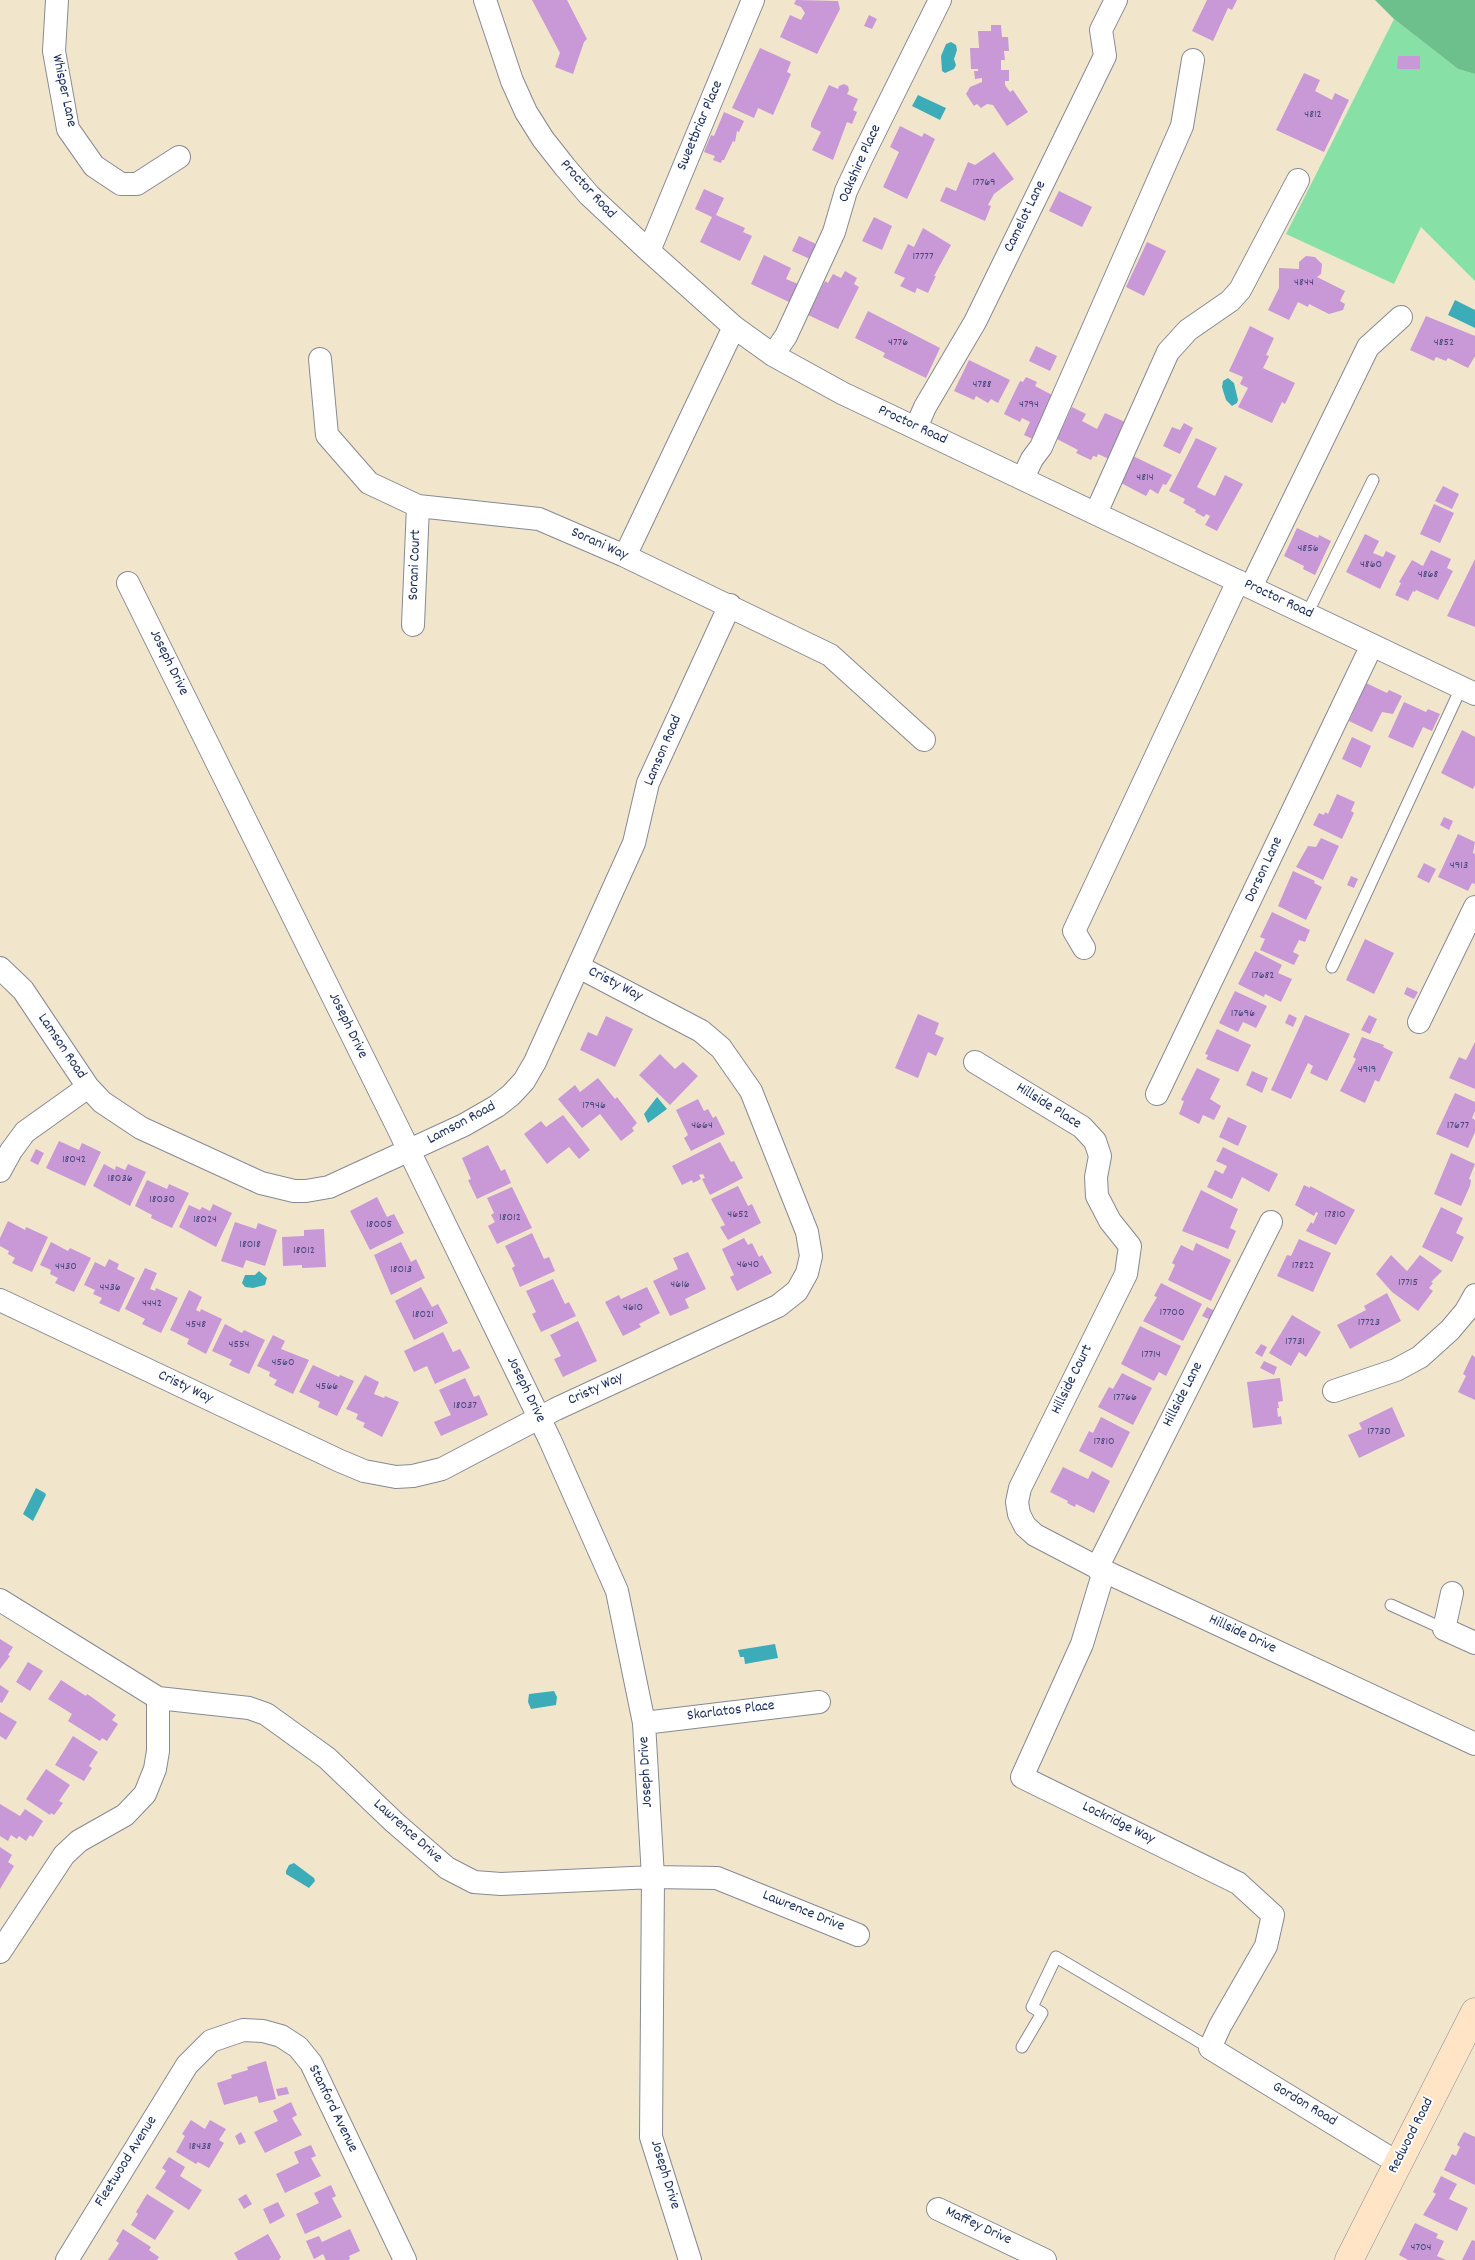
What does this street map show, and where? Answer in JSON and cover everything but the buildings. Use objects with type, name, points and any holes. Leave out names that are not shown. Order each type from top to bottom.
[{"type":"main road","name":"Redwood Road","points":[[1349,2260],[1398,2163],[1468,2042],[1475,2012]]},
{"type":"street","name":"Whisper Lane","points":[[57,0],[54,51],[68,129],[94,166],[120,184],[136,184],[179,157]]},
{"type":"street","name":"Proctor Road","points":[[485,0],[512,81],[526,112],[543,139],[589,195],[734,327],[773,355],[805,375],[1468,691]]},
{"type":"street","name":"Sweetbriar Place","points":[[649,251],[753,0]]},
{"type":"street","name":"Oakshire Place","points":[[773,355],[786,336],[834,232],[846,191],[940,0]]},
{"type":"street","name":"Camelot Lane","points":[[916,428],[925,407],[975,322],[1105,56],[1101,30],[1116,0]]},
{"type":"street","points":[[1022,478],[1041,447],[1182,126],[1193,60]]},
{"type":"street","points":[[1096,513],[1168,352],[1188,330],[1230,301],[1240,290],[1298,180]]},
{"type":"street","points":[[1084,948],[1074,931],[1244,584],[1368,348],[1401,317]]},
{"type":"street","points":[[625,556],[734,327]]},
{"type":"street","name":"Sorani Way","points":[[320,359],[327,435],[369,483],[418,506],[539,519],[625,556],[730,605],[830,655],[924,740]]},
{"type":"street","name":"Sorani Court","points":[[413,625],[418,506]]},
{"type":"street","name":"Joseph Drive","points":[[128,583],[409,1150],[539,1418],[617,1591],[644,1723],[653,1877],[651,2137],[690,2260]]},
{"type":"street","name":"Lamson Road","points":[[0,968],[24,990],[88,1087],[102,1102],[115,1113],[141,1128],[249,1179],[283,1190],[306,1191],[329,1187],[464,1125],[497,1106],[511,1095],[524,1081],[535,1062],[634,843],[648,783],[730,605]]},
{"type":"street","name":"Dorson Lane","points":[[1157,1094],[1372,645]]},
{"type":"street","points":[[1419,1022],[1475,907]]},
{"type":"street","name":"Cristy Way","points":[[0,1300],[340,1460],[379,1475],[413,1476],[442,1469],[539,1418],[778,1306],[797,1291],[807,1273],[811,1256],[807,1232],[751,1091],[721,1048],[702,1031],[679,1017],[579,967]]},
{"type":"street","name":"Hillside Place","points":[[975,1062],[1082,1127],[1095,1140],[1100,1156],[1096,1177],[1097,1196],[1110,1221],[1130,1246]]},
{"type":"street","points":[[0,1171],[25,1132],[88,1087]]},
{"type":"street","name":"Hillside Lane","points":[[1100,1569],[1271,1222]]},
{"type":"street","name":"Hillside Court","points":[[1018,1514],[1017,1502],[1020,1488],[1126,1274],[1130,1246]]},
{"type":"street","points":[[1334,1391],[1396,1370],[1420,1356],[1450,1330],[1466,1311],[1475,1295]]},
{"type":"street","name":"Hillside Drive","points":[[1018,1514],[1025,1526],[1035,1535],[1100,1569],[1475,1744]]},
{"type":"street","name":"Lockridge Way","points":[[1100,1569],[1082,1644],[1022,1777],[1238,1883],[1273,1915],[1266,1946],[1220,2026],[1210,2048]]},
{"type":"street","points":[[1452,1593],[1444,1629],[1475,1643]]},
{"type":"street","name":"Lawrence Drive","points":[[0,1600],[158,1698],[249,1708],[266,1714],[327,1758],[394,1822],[447,1868],[474,1882],[501,1884],[653,1877],[717,1878],[858,1935]]},
{"type":"street","points":[[0,1952],[64,1855],[79,1841],[124,1815],[145,1794],[155,1769],[158,1751],[158,1698]]},
{"type":"street","name":"Skarlatos Place","points":[[644,1723],[819,1702]]},
{"type":"street","name":"Stanford Avenue","points":[[187,2065],[211,2041],[243,2030],[263,2031],[281,2036],[298,2047],[310,2063],[405,2260]]},
{"type":"street","name":"Gordon Road","points":[[1210,2048],[1398,2163]]},
{"type":"street","name":"Fleetwood Avenue","points":[[67,2260],[187,2065]]},
{"type":"street","name":"Maffey Drive","points":[[938,2209],[1045,2260]]},
{"type":"lane","points":[[1307,614],[1373,480]]},
{"type":"lane","points":[[1332,967],[1468,691]]},
{"type":"lane","points":[[1391,1606],[1444,1629]]},
{"type":"lane","points":[[1022,2047],[1042,2012],[1032,2007],[1056,1957],[1210,2048]]},
{"type":"green space","points":[[1375,0],[1475,0],[1475,74],[1458,69],[1394,19]]},
{"type":"green space","points":[[1394,19],[1458,69],[1475,74],[1475,281],[1421,227],[1394,284],[1286,234]]},
{"type":"water","points":[[951,42],[956,45],[957,50],[954,59],[956,65],[954,69],[945,73],[942,71],[941,56],[946,44]]},
{"type":"water","points":[[918,95],[946,108],[940,120],[912,106]]},
{"type":"water","points":[[1455,300],[1475,310],[1475,328],[1448,315]]},
{"type":"water","points":[[1228,378],[1234,383],[1238,400],[1232,406],[1226,400],[1222,387],[1223,381]]},
{"type":"water","points":[[657,1097],[667,1109],[648,1123],[644,1114]]},
{"type":"water","points":[[259,1271],[267,1278],[265,1285],[253,1288],[245,1287],[242,1283],[245,1275],[255,1275]]},
{"type":"water","points":[[36,1488],[46,1495],[33,1521],[23,1514]]},
{"type":"water","points":[[775,1644],[778,1658],[745,1664],[744,1657],[740,1657],[738,1650]]},
{"type":"water","points":[[554,1691],[557,1697],[556,1705],[531,1709],[528,1702],[529,1694]]},
{"type":"water","points":[[294,1863],[314,1878],[315,1881],[309,1888],[286,1874],[289,1865]]}]
